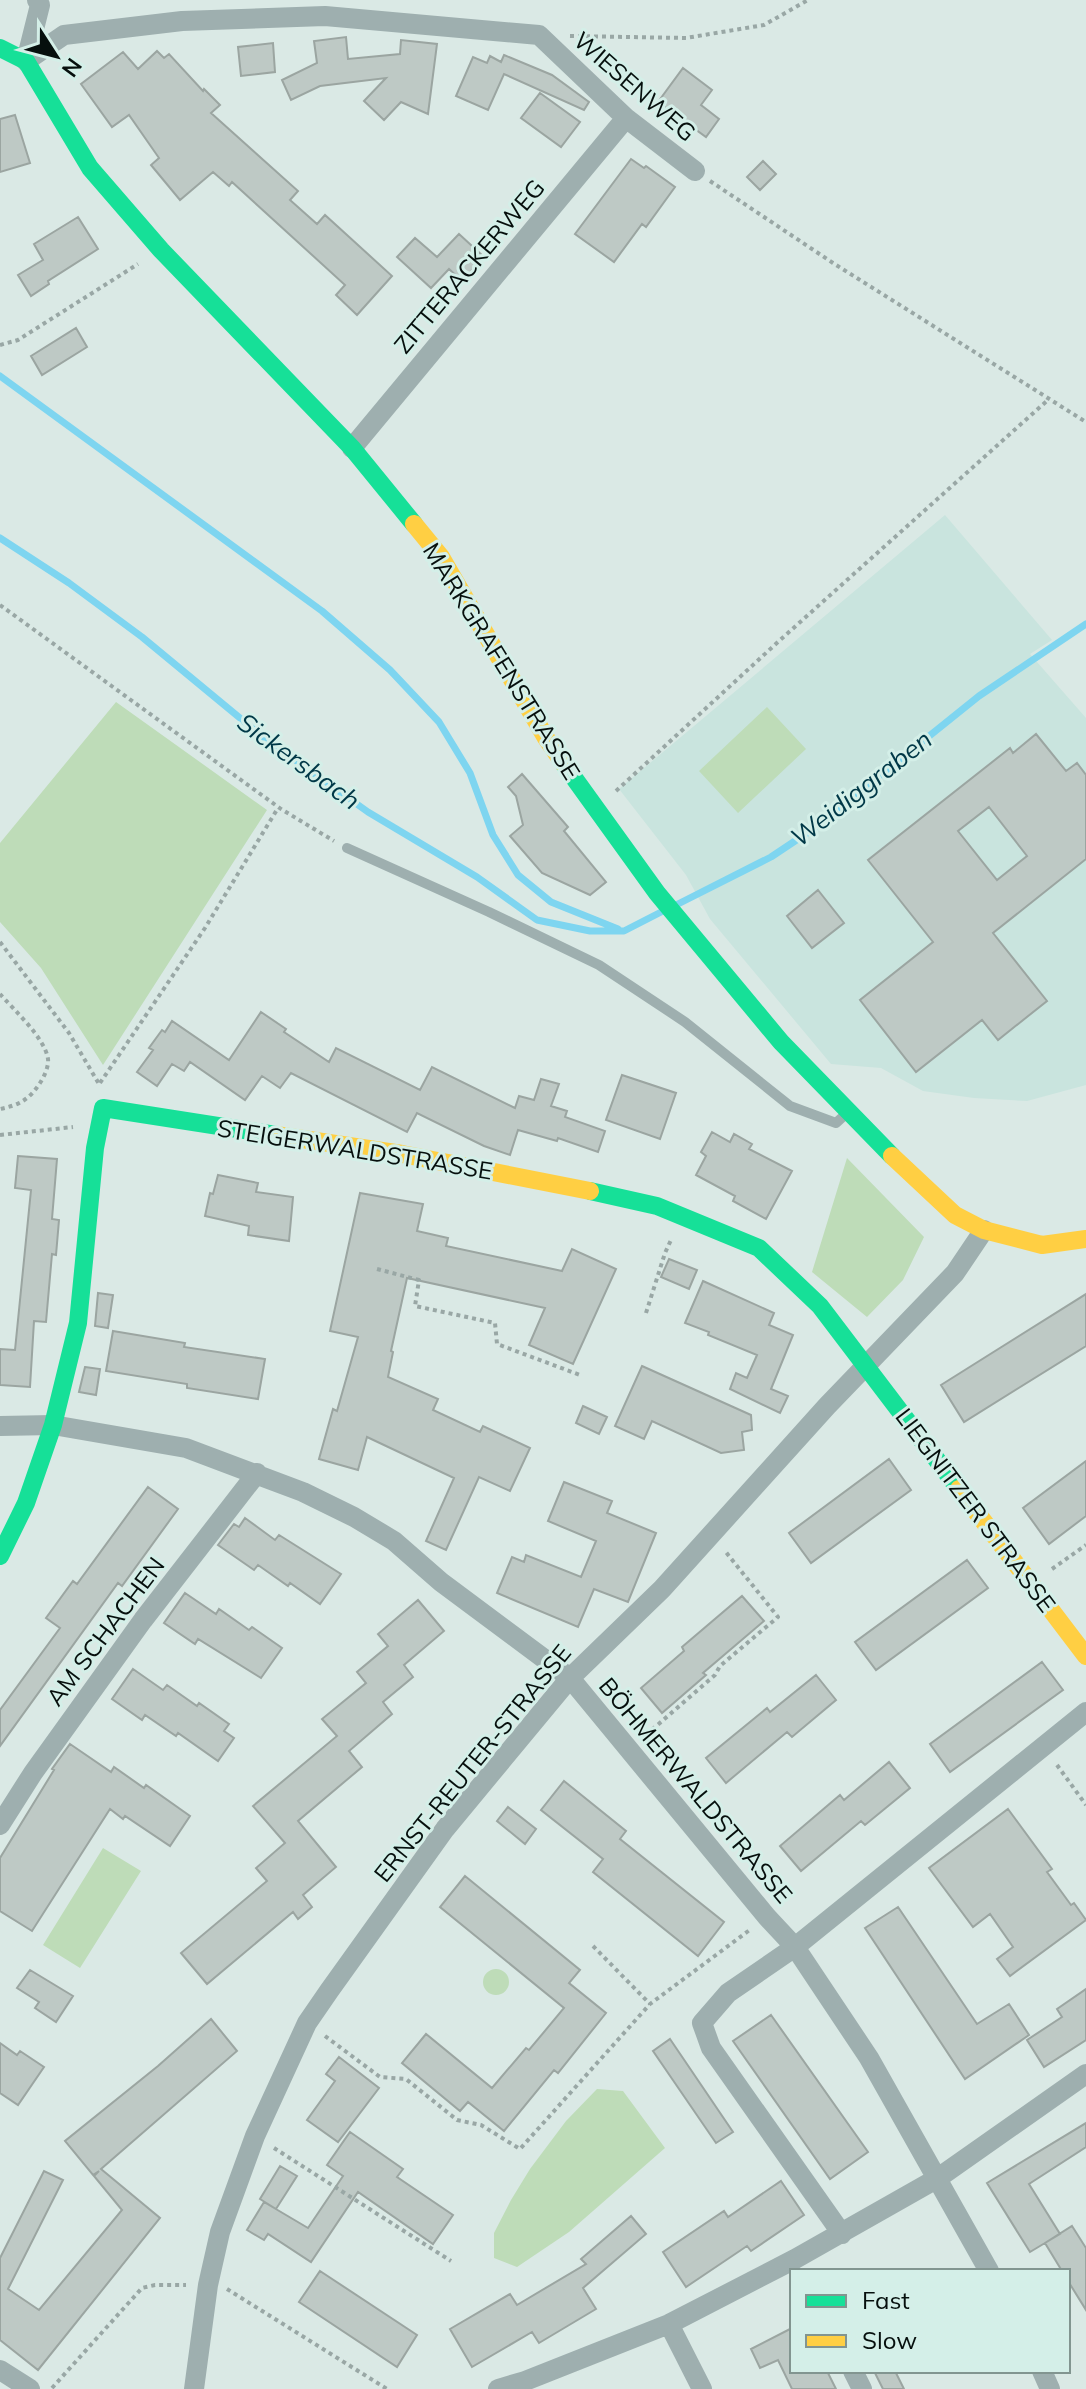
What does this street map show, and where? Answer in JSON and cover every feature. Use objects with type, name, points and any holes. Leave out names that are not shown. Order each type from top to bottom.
[{"type":"street","points":[[0,48],[26,61],[40,5],[37,0]]},
{"type":"street","name":"WIESENWEG","points":[[26,61],[64,35],[182,21],[325,16],[539,35],[626,118],[695,171]]},
{"type":"street","name":"MARKGRAFENSTRASSE","points":[[26,61],[90,168],[161,250],[352,448],[441,557],[546,738],[595,808],[657,893],[781,1042],[909,1174],[955,1215],[984,1230],[1020,1241],[1042,1245],[1086,1239]]},
{"type":"street","name":"ZITTERACKERWEG","points":[[352,448],[626,118]]},
{"type":"street","points":[[0,1556],[26,1503],[53,1425],[78,1323],[103,1108]]},
{"type":"street","name":"STEIGERWALDSTRASSE","points":[[103,1108],[402,1154],[657,1206],[759,1248],[820,1306],[866,1365]]},
{"type":"street","name":"ERNST-REUTER-STRASSE","points":[[194,2389],[208,2285],[220,2232],[255,2136],[307,2023],[445,1829],[570,1678],[662,1589],[866,1365],[955,1273],[984,1230]]},
{"type":"street","name":"LIEGNITZER STRASSE","points":[[866,1365],[1086,1656]]},
{"type":"street","name":"BÖHMERWALDSTRASSE","points":[[0,1426],[53,1425],[186,1448],[257,1473],[354,1517],[394,1541],[441,1582],[570,1678],[795,1947],[869,2058],[988,2269]]},
{"type":"street","name":"AM SCHACHEN","points":[[0,1825],[33,1773],[143,1620],[257,1473]]},
{"type":"street","points":[[842,2234],[711,2048],[702,2023],[728,1993],[795,1947],[1086,1712]]},
{"type":"street","points":[[498,2389],[527,2385],[798,2265],[842,2234],[938,2178],[1086,2074]]},
{"type":"street","points":[[669,2324],[702,2389]]},
{"type":"street","points":[[0,2370],[30,2389]]},
{"type":"lane","points":[[347,848],[599,965],[685,1022],[790,1106],[836,1123],[849,1112]]},
{"type":"path","points":[[539,35],[686,38],[764,25],[808,0]]},
{"type":"path","points":[[695,171],[833,263],[1086,422]]},
{"type":"path","points":[[0,345],[18,340],[161,250]]},
{"type":"path","points":[[595,808],[629,781],[779,641],[1049,399]]},
{"type":"path","points":[[0,605],[278,807],[347,848]]},
{"type":"path","points":[[99,1085],[205,928],[278,807]]},
{"type":"path","points":[[0,942],[69,1033],[99,1085],[103,1108]]},
{"type":"path","points":[[0,994],[42,1043],[49,1061],[32,1095],[19,1105],[0,1109]]},
{"type":"path","points":[[0,1135],[61,1127],[99,1128]]},
{"type":"path","points":[[646,1313],[665,1253],[684,1216]]},
{"type":"path","points":[[377,1269],[419,1280],[415,1306],[495,1323],[497,1344],[580,1375]]},
{"type":"path","points":[[629,1750],[778,1617],[711,1533]]},
{"type":"path","points":[[1032,1583],[1086,1545]]},
{"type":"path","points":[[1044,1746],[1086,1805]]},
{"type":"path","points":[[307,2023],[380,2077],[406,2079],[457,2120],[481,2125],[520,2149],[650,2004],[767,1917]]},
{"type":"path","points":[[593,1946],[650,2004]]},
{"type":"path","points":[[255,2136],[451,2261]]},
{"type":"path","points":[[51,2389],[142,2288],[155,2285],[208,2285],[232,2290],[387,2389]]},
{"type":"shaded area","points":[[945,515],[1052,640],[1030,654],[1086,718],[1086,1085],[1027,1101],[923,1091],[881,1068],[831,1064],[710,919],[686,875],[619,789]]},
{"type":"green space","points":[[116,702],[267,810],[103,1065],[41,968],[0,922],[0,843]]},
{"type":"green space","points":[[767,707],[806,749],[738,813],[699,771]]},
{"type":"green space","points":[[847,1158],[924,1237],[903,1280],[867,1317],[812,1272]]},
{"type":"green space","points":[[103,1848],[141,1871],[80,1968],[43,1945]]},
{"type":"green space","points":[[496,1969],[505,1973],[509,1982],[505,1991],[496,1995],[487,1991],[483,1982],[487,1973]]},
{"type":"green space","points":[[597,2089],[623,2091],[665,2148],[569,2232],[517,2267],[494,2258],[494,2233],[511,2200],[566,2121]]},
{"type":"building","points":[[346,37],[348,59],[400,54],[401,40],[437,44],[428,114],[401,102],[384,120],[364,101],[386,78],[320,86],[291,100],[282,80],[317,63],[314,41]]},
{"type":"building","points":[[273,43],[275,72],[241,76],[238,47]]},
{"type":"building","points":[[157,51],[164,58],[169,54],[220,105],[211,113],[298,191],[290,200],[317,224],[325,215],[392,276],[357,315],[336,295],[345,285],[232,182],[229,186],[213,172],[180,200],[151,165],[159,158],[129,115],[112,127],[81,84],[123,52],[138,69]]},
{"type":"building","points":[[504,55],[552,75],[589,102],[584,110],[504,74],[488,110],[456,96],[473,57],[487,63],[490,56],[501,62]]},
{"type":"building","points":[[683,68],[712,90],[701,105],[719,119],[706,137],[658,102]]},
{"type":"building","points":[[540,93],[580,122],[561,147],[521,118]]},
{"type":"building","points":[[15,115],[30,163],[0,172],[0,119]]},
{"type":"building","points":[[631,159],[675,187],[646,227],[642,224],[614,262],[575,234]]},
{"type":"building","points":[[763,161],[776,174],[760,190],[747,177]]},
{"type":"building","points":[[78,217],[98,249],[48,281],[49,284],[31,296],[18,275],[43,260],[34,244]]},
{"type":"building","points":[[459,234],[484,257],[462,281],[449,269],[431,288],[397,257],[415,238],[437,257]]},
{"type":"building","points":[[76,328],[87,347],[42,375],[31,356]]},
{"type":"building","points":[[1036,734],[1066,771],[1077,763],[1086,775],[1086,859],[993,933],[1047,1001],[998,1040],[982,1020],[916,1072],[860,1000],[933,942],[868,860],[1010,748],[1013,753]],"holes":[[[989,807],[1027,856],[997,880],[958,831]]]},
{"type":"building","points":[[522,774],[568,827],[564,831],[606,882],[590,895],[542,873],[510,836],[523,825],[516,796],[508,787]]},
{"type":"building","points":[[818,890],[844,923],[812,948],[787,916]]},
{"type":"building","points":[[261,1012],[286,1029],[284,1032],[329,1062],[336,1048],[420,1090],[432,1067],[515,1108],[519,1096],[534,1100],[541,1079],[559,1084],[551,1106],[567,1111],[565,1117],[605,1131],[598,1152],[558,1138],[557,1141],[518,1130],[510,1155],[484,1146],[417,1113],[407,1132],[291,1073],[280,1088],[262,1076],[245,1100],[190,1062],[184,1071],[172,1064],[157,1086],[137,1072],[153,1050],[149,1048],[172,1021],[229,1060]]},
{"type":"building","points":[[622,1075],[676,1093],[660,1139],[606,1120]]},
{"type":"building","points":[[712,1132],[730,1142],[734,1134],[752,1144],[749,1149],[792,1171],[766,1219],[733,1201],[735,1196],[696,1175],[706,1156],[701,1152]]},
{"type":"building","points":[[18,1156],[57,1159],[52,1219],[59,1220],[56,1255],[52,1254],[46,1322],[34,1321],[30,1387],[0,1385],[0,1349],[15,1350],[31,1190],[15,1188]]},
{"type":"building","points":[[218,1175],[258,1183],[256,1192],[293,1197],[289,1241],[248,1235],[249,1226],[205,1216]]},
{"type":"building","points":[[360,1193],[423,1204],[417,1231],[448,1238],[446,1246],[562,1271],[572,1249],[616,1269],[573,1364],[529,1345],[545,1308],[407,1278],[388,1377],[438,1399],[433,1410],[480,1432],[483,1426],[530,1448],[510,1491],[479,1477],[446,1550],[426,1541],[454,1478],[367,1437],[358,1470],[319,1459],[333,1409],[337,1411],[358,1337],[330,1331]]},
{"type":"building","points":[[669,1259],[697,1270],[689,1289],[661,1277]]},
{"type":"building","points":[[703,1281],[774,1313],[769,1325],[793,1335],[771,1389],[788,1396],[780,1413],[730,1389],[736,1373],[747,1378],[757,1355],[685,1323]]},
{"type":"building","points":[[98,1293],[113,1295],[108,1328],[95,1326]]},
{"type":"building","points":[[1086,1294],[1086,1346],[964,1422],[941,1385]]},
{"type":"building","points":[[113,1331],[185,1343],[184,1347],[265,1359],[258,1399],[106,1371]]},
{"type":"building","points":[[642,1366],[751,1415],[752,1430],[742,1432],[744,1450],[721,1453],[652,1421],[644,1439],[615,1426]]},
{"type":"building","points":[[85,1367],[100,1369],[96,1395],[79,1392]]},
{"type":"building","points":[[583,1406],[607,1417],[599,1434],[576,1423]]},
{"type":"building","points":[[889,1459],[911,1490],[811,1563],[789,1533]]},
{"type":"building","points":[[1086,1461],[1086,1516],[1049,1544],[1023,1508]]},
{"type":"building","points":[[564,1482],[612,1501],[607,1513],[656,1533],[628,1602],[594,1589],[578,1627],[497,1593],[512,1557],[524,1562],[526,1555],[581,1577],[596,1541],[548,1521]]},
{"type":"building","points":[[148,1487],[178,1509],[122,1586],[118,1583],[0,1746],[0,1710],[60,1628],[46,1618],[73,1581],[77,1584]]},
{"type":"building","points":[[245,1518],[275,1540],[279,1535],[341,1574],[320,1604],[258,1565],[254,1570],[218,1545],[234,1524],[239,1527]]},
{"type":"building","points":[[967,1560],[988,1588],[876,1670],[855,1642]]},
{"type":"building","points":[[185,1593],[216,1614],[219,1609],[249,1630],[252,1627],[282,1648],[261,1678],[198,1639],[195,1644],[164,1623]]},
{"type":"building","points":[[742,1596],[764,1621],[662,1713],[641,1688],[684,1651],[682,1647]]},
{"type":"building","points":[[418,1600],[444,1631],[404,1665],[413,1677],[383,1702],[392,1714],[349,1751],[362,1767],[298,1821],[336,1867],[303,1895],[312,1907],[298,1919],[293,1912],[207,1984],[181,1953],[267,1881],[256,1868],[285,1843],[253,1806],[337,1736],[322,1719],[366,1683],[357,1672],[388,1646],[378,1634]]},
{"type":"building","points":[[1042,1662],[1063,1690],[950,1772],[930,1744]]},
{"type":"building","points":[[133,1669],[163,1690],[167,1685],[197,1706],[199,1703],[229,1724],[224,1731],[234,1738],[218,1761],[178,1733],[176,1736],[145,1715],[142,1720],[112,1699]]},
{"type":"building","points":[[816,1675],[836,1700],[792,1737],[787,1732],[726,1783],[706,1758],[767,1708],[770,1712]]},
{"type":"building","points":[[70,1744],[111,1772],[114,1767],[144,1788],[146,1785],[190,1816],[170,1846],[110,1809],[32,1931],[0,1911],[0,1858]]},
{"type":"building","points":[[889,1762],[910,1788],[865,1825],[861,1821],[801,1871],[780,1846],[840,1795],[844,1800]]},
{"type":"building","points":[[564,1781],[626,1831],[620,1839],[724,1922],[698,1956],[593,1872],[603,1859],[541,1810]]},
{"type":"building","points":[[508,1807],[536,1829],[525,1844],[497,1821]]},
{"type":"building","points":[[1008,1809],[1052,1869],[1047,1872],[1086,1920],[1010,1976],[997,1959],[1013,1947],[990,1914],[973,1927],[929,1868]]},
{"type":"building","points":[[465,1876],[580,1970],[569,1983],[606,2013],[558,2073],[554,2070],[504,2131],[468,2102],[460,2111],[402,2063],[426,2034],[492,2088],[564,2008],[440,1907]]},
{"type":"building","points":[[898,1907],[977,2024],[1009,2004],[1029,2035],[965,2079],[865,1928]]},
{"type":"building","points":[[30,1970],[73,1996],[56,2022],[35,2008],[39,2002],[17,1988]]},
{"type":"building","points":[[1086,1989],[1086,2040],[1044,2067],[1027,2040],[1062,2017],[1057,2009]]},
{"type":"building","points":[[771,2015],[868,2152],[830,2179],[733,2041]]},
{"type":"building","points":[[211,2019],[237,2051],[101,2169],[160,2218],[38,2370],[0,2340],[0,2258],[44,2171],[63,2180],[8,2289],[39,2310],[122,2210],[94,2176],[99,2171],[93,2175],[65,2141]]},
{"type":"building","points":[[670,2039],[733,2132],[716,2143],[653,2051]]},
{"type":"building","points":[[0,2043],[17,2055],[20,2051],[44,2067],[18,2105],[0,2093]]},
{"type":"building","points":[[339,2057],[379,2088],[338,2142],[307,2120],[335,2081],[326,2074]]},
{"type":"building","points":[[1086,2123],[1086,2147],[1029,2184],[1060,2234],[1030,2252],[987,2183]]},
{"type":"building","points":[[350,2132],[403,2169],[397,2177],[453,2215],[433,2244],[358,2192],[311,2262],[268,2234],[264,2240],[247,2230],[264,2202],[308,2228],[343,2176],[327,2165]]},
{"type":"building","points":[[280,2166],[297,2176],[276,2209],[260,2199]]},
{"type":"building","points":[[781,2181],[804,2215],[751,2251],[747,2246],[686,2287],[663,2252],[724,2211],[728,2217]]},
{"type":"building","points":[[631,2216],[646,2234],[583,2288],[596,2309],[539,2343],[532,2332],[472,2367],[450,2329],[510,2294],[517,2305],[586,2264],[581,2259]]},
{"type":"building","points":[[1072,2226],[1086,2248],[1086,2310],[1070,2284],[1070,2269],[1061,2269],[1045,2243]]},
{"type":"building","points":[[320,2271],[417,2335],[397,2367],[299,2302]]},
{"type":"building","points":[[790,2329],[790,2373],[828,2373],[836,2389],[792,2389],[778,2360],[760,2368],[751,2349]]},
{"type":"building","points":[[875,2373],[896,2373],[904,2389],[883,2389]]},
{"type":"waterway","points":[[0,376],[322,611],[390,670],[439,722],[470,773],[493,835],[518,875],[551,902],[618,929]]},
{"type":"waterway","name":"Sickersbach","points":[[0,538],[69,583],[142,637],[263,737],[368,812],[477,877],[537,920],[590,931],[624,931],[665,910]]},
{"type":"waterway","name":"Weidiggraben","points":[[676,905],[771,857],[816,827],[979,696],[1086,624]]},
{"type":"traffic: fast","points":[[0,48],[26,61],[90,168],[161,250],[352,448],[414,524]]},
{"type":"traffic: fast","points":[[564,764],[657,893],[781,1042],[892,1156]]},
{"type":"traffic: fast","points":[[0,1556],[26,1503],[53,1425],[78,1323],[95,1148],[103,1108],[276,1135]]},
{"type":"traffic: fast","points":[[590,1191],[657,1206],[759,1248],[820,1306],[959,1489]]},
{"type":"traffic: slow","points":[[414,524],[441,557],[564,764]]},
{"type":"traffic: slow","points":[[276,1135],[402,1154],[590,1191]]},
{"type":"traffic: slow","points":[[892,1156],[955,1215],[984,1230],[1042,1245],[1086,1239]]},
{"type":"traffic: slow","points":[[959,1489],[1086,1656]]}]
